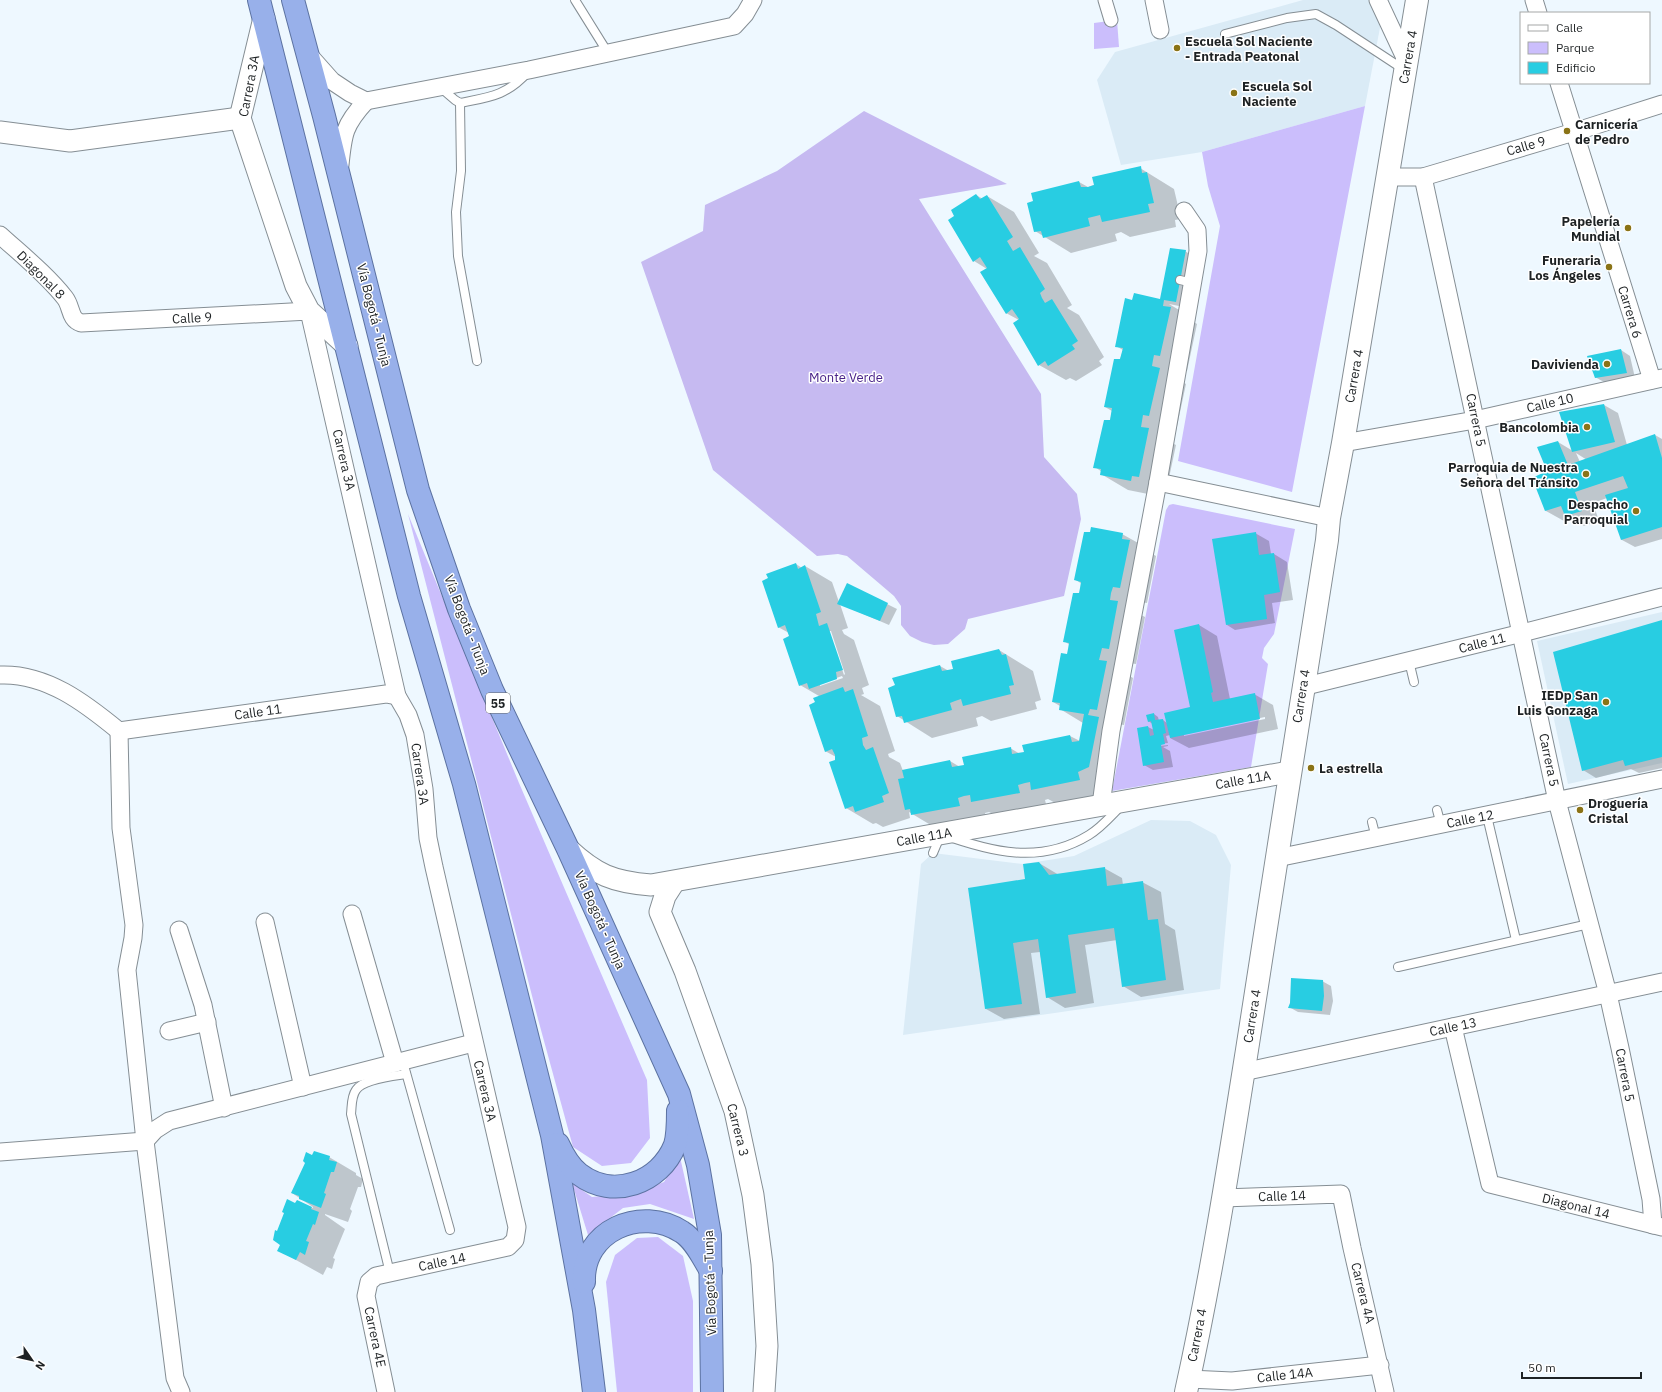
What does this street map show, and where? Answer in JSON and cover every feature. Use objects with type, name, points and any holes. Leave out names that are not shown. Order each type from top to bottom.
[{"type":"highway","name":"Vía Bogotá - Tunja","points":[[293,0],[339,174],[418,490],[459,609],[492,690],[568,849],[679,1094],[698,1165],[710,1235],[712,1272],[712,1392]]},
{"type":"highway","points":[[261,9],[410,596],[464,784],[552,1134],[584,1310],[594,1392]]},
{"type":"highway","points":[[552,1134],[564,1156],[579,1174],[600,1185],[623,1187],[646,1180],[664,1165],[675,1144],[679,1094]]},
{"type":"highway","points":[[584,1310],[583,1275],[590,1254],[603,1237],[621,1225],[642,1220],[664,1222],[683,1232],[697,1248],[712,1272]]},
{"type":"main road","name":"Carrera 4","points":[[1188,1386],[1223,1198],[1277,858],[1302,687],[1327,540],[1329,518],[1343,443],[1417,0]]},
{"type":"street","points":[[307,53],[332,81],[350,93],[366,101],[441,88],[734,26],[745,14],[753,0]]},
{"type":"street","points":[[1104,0],[1110,20]]},
{"type":"street","points":[[1154,0],[1160,30]]},
{"type":"street","points":[[1378,0],[1406,66]]},
{"type":"street","points":[[1534,0],[1538,12]]},
{"type":"street","name":"Carrera 3A","points":[[261,9],[240,118],[296,286],[310,311],[397,696],[408,714],[415,736],[424,789],[431,852],[473,1043],[517,1227],[515,1240]]},
{"type":"street","name":"Carrera 6","points":[[1559,84],[1657,379]]},
{"type":"street","points":[[339,174],[342,137],[352,116],[366,101]]},
{"type":"street","name":"Calle 9","points":[[1388,177],[1423,177],[1662,104]]},
{"type":"street","points":[[0,132],[70,141],[240,118]]},
{"type":"street","name":"Carrera 5","points":[[1423,177],[1558,801],[1608,994],[1658,1226]]},
{"type":"street","points":[[1101,805],[1111,731],[1158,482],[1186,282],[1198,251],[1197,230],[1184,211]]},
{"type":"street","name":"Diagonal 8","points":[[0,235],[31,263],[66,299],[75,320]]},
{"type":"street","name":"Carrera 3A","points":[[310,311],[347,346]]},
{"type":"street","name":"Calle 9","points":[[75,320],[81,323],[310,311]]},
{"type":"street","name":"Calle 10","points":[[1343,443],[1475,420],[1657,379]]},
{"type":"street","points":[[1158,482],[1329,518]]},
{"type":"street","name":"Calle 11","points":[[1302,687],[1522,633],[1662,596]]},
{"type":"street","points":[[0,675],[30,677],[56,686],[120,731],[121,828],[134,925],[127,970],[145,1141],[175,1378],[181,1392]]},
{"type":"street","name":"Calle 11","points":[[120,731],[386,694],[397,696]]},
{"type":"street","name":"Calle 11A","points":[[568,849],[585,865],[605,876],[628,883],[651,885],[937,844],[1101,805],[1289,772]]},
{"type":"street","name":"Calle 12","points":[[1277,858],[1374,830],[1439,817],[1487,816],[1662,779]]},
{"type":"street","name":"Carrera 3","points":[[674,882],[665,896],[660,912],[685,971],[735,1111],[753,1195],[762,1264],[766,1339],[764,1392]]},
{"type":"street","points":[[352,914],[401,1066]]},
{"type":"street","points":[[266,922],[303,1087]]},
{"type":"street","points":[[179,930],[203,1005],[224,1108]]},
{"type":"street","name":"Calle 13","points":[[1243,1072],[1388,1046],[1453,1027],[1662,982]]},
{"type":"street","points":[[169,1030],[206,1022]]},
{"type":"street","name":"Diagonal 14","points":[[1453,1027],[1490,1184],[1658,1226]]},
{"type":"street","points":[[0,1152],[145,1141],[155,1130],[169,1121],[303,1087],[401,1066],[473,1043]]},
{"type":"street","name":"Calle 14","points":[[1223,1198],[1341,1194]]},
{"type":"street","name":"Carrera 4A","points":[[1341,1194],[1385,1392]]},
{"type":"street","name":"Calle 14","points":[[369,1282],[376,1276],[508,1247],[515,1240]]},
{"type":"street","name":"Carrera 4E","points":[[369,1282],[366,1296],[386,1392]]},
{"type":"street","name":"Calle 14A","points":[[1188,1386],[1233,1387],[1380,1365]]},
{"type":"lane","points":[[575,0],[591,28],[608,52]]},
{"type":"lane","points":[[1225,34],[1287,18],[1316,14],[1406,66]]},
{"type":"lane","points":[[441,88],[454,100],[460,103],[504,92],[517,84],[529,70]]},
{"type":"lane","points":[[460,103],[461,171],[456,212],[458,256],[477,361]]},
{"type":"lane","points":[[1409,661],[1414,682]]},
{"type":"lane","points":[[937,844],[975,846],[1011,853],[1039,853],[1067,846],[1090,834],[1127,801]]},
{"type":"lane","points":[[1487,816],[1516,940]]},
{"type":"lane","points":[[1398,967],[1589,924]]},
{"type":"lane","points":[[390,1273],[351,1114],[355,1091],[362,1084],[401,1066],[450,1230]]},
{"type":"shaded area","name":"Escuela Sol Naciente","points":[[1303,0],[1376,0],[1383,12],[1365,106],[1202,152],[1121,165],[1097,80],[1115,52]]},
{"type":"shaded area","name":"IEDp San Luis Gonzaga","points":[[1662,612],[1662,763],[1568,784],[1537,641]]},
{"type":"shaded area","points":[[1151,820],[1190,821],[1216,835],[1231,865],[1220,989],[903,1035],[921,864],[933,853],[1023,864],[1074,856]]},
{"type":"green space","points":[[1117,20],[1119,47],[1094,49],[1094,23]]},
{"type":"green space","points":[[1365,106],[1292,492],[1178,461],[1220,226],[1208,186],[1202,152]]},
{"type":"green space","name":"Monte Verde","points":[[864,111],[1007,184],[919,199],[1041,394],[1044,457],[1077,494],[1081,519],[1064,596],[968,619],[965,629],[948,644],[934,645],[922,642],[910,636],[901,625],[901,606],[894,596],[847,556],[838,554],[817,556],[713,470],[641,262],[703,231],[705,205],[777,171]]},
{"type":"green space","points":[[1173,504],[1295,529],[1274,634],[1264,648],[1262,658],[1268,664],[1251,767],[1112,791],[1166,510],[1169,505]]},
{"type":"green space","points":[[408,514],[519,783],[647,1080],[650,1138],[631,1163],[602,1166],[573,1147],[538,1019]]},
{"type":"green space","points":[[680,1157],[694,1219],[650,1204],[623,1208],[588,1235],[572,1183],[592,1197],[635,1193],[664,1182]]},
{"type":"green space","points":[[658,1237],[683,1256],[693,1301],[693,1392],[617,1392],[606,1282],[615,1255],[637,1238]]},
{"type":"building","points":[[1141,166],[1142,173],[1147,172],[1154,203],[1148,204],[1150,212],[1102,222],[1100,215],[1088,218],[1090,226],[1043,238],[1041,231],[1034,232],[1027,203],[1033,201],[1031,193],[1079,181],[1081,187],[1088,187],[1094,185],[1092,177]]},
{"type":"building","points":[[976,194],[980,199],[987,195],[1013,237],[1007,241],[1013,251],[1020,247],[1045,289],[1040,293],[1045,303],[1052,299],[1078,341],[1072,345],[1075,349],[1048,366],[1045,361],[1038,366],[1013,323],[1019,319],[1012,309],[1006,314],[980,272],[987,268],[980,257],[973,262],[948,220],[954,216],[951,210]]},
{"type":"building","points":[[1170,248],[1186,250],[1176,302],[1164,300],[1163,306],[1171,307],[1160,356],[1154,355],[1153,360],[1152,366],[1160,368],[1149,416],[1143,415],[1141,427],[1149,428],[1139,477],[1132,476],[1131,481],[1100,475],[1101,469],[1093,468],[1104,420],[1110,420],[1112,408],[1104,407],[1114,359],[1120,359],[1123,348],[1115,347],[1125,298],[1132,300],[1134,293],[1160,299]]},
{"type":"building","name":"Davivienda","points":[[1621,349],[1627,373],[1595,378],[1587,356]]},
{"type":"building","name":"Bancolombia","points":[[1604,404],[1615,442],[1572,452],[1559,412]]},
{"type":"building","name":"Parroquia de Nuestra Señora del Tránsito","points":[[1655,434],[1662,458],[1662,527],[1621,540],[1605,495],[1628,488],[1623,476],[1575,492],[1582,511],[1565,516],[1561,506],[1545,511],[1532,478],[1547,471],[1537,447],[1558,441],[1568,465]]},
{"type":"building","points":[[1091,527],[1123,533],[1122,539],[1130,540],[1120,588],[1113,587],[1111,593],[1110,600],[1118,601],[1109,649],[1102,648],[1099,660],[1107,661],[1097,710],[1090,709],[1088,715],[1099,717],[1089,767],[1078,772],[1080,780],[1031,790],[1030,782],[1025,783],[1018,785],[1020,793],[971,802],[970,795],[964,796],[958,798],[960,806],[911,815],[910,809],[905,810],[898,779],[904,778],[902,770],[950,760],[952,767],[964,765],[962,757],[1011,747],[1012,754],[1024,752],[1022,745],[1070,735],[1072,742],[1079,741],[1084,714],[1059,710],[1060,703],[1052,702],[1061,653],[1067,654],[1068,649],[1069,643],[1063,642],[1073,593],[1079,593],[1080,588],[1081,582],[1074,580],[1084,532],[1090,532]]},
{"type":"building","points":[[1256,532],[1259,555],[1274,553],[1280,592],[1264,595],[1267,619],[1226,625],[1212,539]]},
{"type":"building","points":[[796,563],[798,569],[805,565],[821,612],[816,614],[819,626],[827,623],[843,670],[836,672],[837,679],[809,689],[807,683],[799,686],[783,639],[789,636],[785,625],[778,628],[762,581],[768,578],[766,574]]},
{"type":"building","points":[[847,583],[888,603],[880,621],[837,604]]},
{"type":"building","name":"IEDp San Luis Gonzaga","points":[[1662,620],[1662,757],[1625,766],[1623,760],[1582,771],[1553,652]]},
{"type":"building","points":[[1199,624],[1213,692],[1211,693],[1213,702],[1255,693],[1260,719],[1170,738],[1164,713],[1190,707],[1174,630]]},
{"type":"building","points":[[999,649],[1002,655],[1006,654],[1014,685],[1009,686],[1011,694],[963,706],[961,699],[950,703],[952,710],[904,723],[902,716],[896,717],[888,688],[895,685],[892,678],[940,665],[942,671],[953,669],[951,661]]},
{"type":"building","points":[[843,687],[845,692],[853,689],[868,736],[862,738],[863,745],[866,750],[873,747],[889,793],[882,796],[884,802],[855,812],[853,806],[845,809],[829,762],[835,760],[835,755],[832,749],[825,752],[809,705],[815,702],[813,698]]},
{"type":"building","points":[[1154,713],[1155,720],[1163,719],[1166,733],[1163,734],[1165,744],[1161,745],[1164,762],[1143,766],[1137,728],[1148,726],[1150,736],[1154,735],[1151,721],[1148,722],[1146,715]]},
{"type":"building","points":[[1039,862],[1049,875],[1105,867],[1107,886],[1143,881],[1148,920],[1158,919],[1166,980],[1122,987],[1114,928],[1068,935],[1076,993],[1046,998],[1038,939],[1013,943],[1022,1004],[985,1009],[968,888],[1025,879],[1023,864]]},
{"type":"building","points":[[1291,978],[1323,980],[1324,996],[1322,1011],[1288,1008],[1290,1003]]},
{"type":"building","points":[[314,1151],[330,1156],[329,1160],[337,1162],[334,1172],[331,1172],[321,1208],[299,1199],[299,1196],[291,1193],[305,1163],[303,1161],[306,1152],[312,1155]]},
{"type":"building","points":[[287,1199],[295,1203],[297,1200],[319,1212],[315,1225],[313,1224],[306,1241],[309,1242],[305,1255],[300,1252],[296,1260],[277,1251],[280,1245],[273,1240],[275,1230],[277,1231],[284,1213],[282,1212]]},
{"type":"place","name":"Escuela Sol Naciente - Entrada Peatonal","points":[[1177,48]]},
{"type":"place","name":"Escuela Sol Naciente","points":[[1234,93]]},
{"type":"place","name":"Carnicería de Pedro","points":[[1567,131]]},
{"type":"place","name":"Papelería Mundial","points":[[1628,228]]},
{"type":"place","name":"Funeraria Los Ángeles","points":[[1609,267]]},
{"type":"place","name":"Davivienda","points":[[1607,364]]},
{"type":"place","name":"Bancolombia","points":[[1587,427]]},
{"type":"place","name":"Parroquia de Nuestra Señora del Tránsito","points":[[1586,474]]},
{"type":"place","name":"Despacho Parroquial","points":[[1636,511]]},
{"type":"place","name":"IEDp San Luis Gonzaga","points":[[1606,702]]},
{"type":"place","name":"La estrella","points":[[1311,768]]},
{"type":"place","name":"Droguería Cristal","points":[[1580,810]]}]
